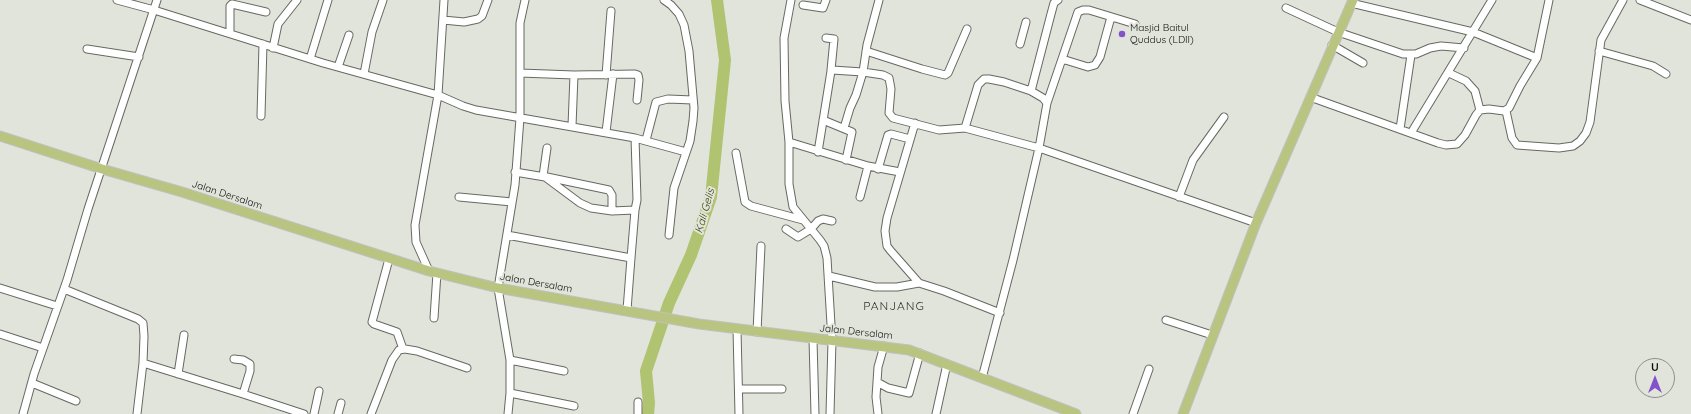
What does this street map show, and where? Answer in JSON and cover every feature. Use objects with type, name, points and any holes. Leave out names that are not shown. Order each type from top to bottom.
[{"type":"main road","points":[[1183,414],[1256,223],[1332,45],[1352,2]]},
{"type":"main road","name":"Jalan Dersalam","points":[[0,136],[433,272],[498,288],[627,310],[698,324],[899,348],[920,353],[1076,414]]},
{"type":"street","points":[[117,0],[154,10],[310,59],[438,95],[463,106],[520,118],[646,140],[686,152]]},
{"type":"street","points":[[23,414],[43,348],[64,289],[158,0]]},
{"type":"street","points":[[273,48],[278,24],[297,0]]},
{"type":"street","points":[[310,59],[328,0]]},
{"type":"street","points":[[364,74],[369,43],[383,0]]},
{"type":"street","points":[[434,318],[433,272],[416,242],[415,225],[438,95],[444,0]]},
{"type":"street","points":[[443,20],[464,22],[478,19],[482,16],[488,0]]},
{"type":"street","points":[[508,414],[510,393],[510,360],[498,288],[516,172],[520,118],[520,23],[525,0]]},
{"type":"street","points":[[664,0],[679,14],[684,25],[689,51],[694,100],[694,121],[686,152],[674,188],[669,235]]},
{"type":"street","points":[[791,0],[784,38],[785,101],[789,142],[790,200],[793,207],[824,246],[829,276],[831,341],[830,414]]},
{"type":"street","points":[[803,5],[823,8],[826,0]]},
{"type":"street","points":[[844,128],[863,72],[866,51],[879,0]]},
{"type":"street","points":[[1031,91],[1054,3],[1058,0]]},
{"type":"street","points":[[1411,133],[1449,73],[1492,0]]},
{"type":"street","points":[[1506,111],[1537,58],[1549,0]]},
{"type":"street","points":[[1506,111],[1512,138],[1517,145],[1559,148],[1569,147],[1576,144],[1583,137],[1590,122],[1599,51],[1603,35],[1623,0]]},
{"type":"street","points":[[1640,0],[1691,20]]},
{"type":"street","points":[[1352,2],[1473,32],[1537,58]]},
{"type":"street","points":[[230,34],[230,6],[232,4],[266,12]]},
{"type":"street","points":[[1286,8],[1338,32],[1395,52],[1411,55],[1438,46],[1464,48]]},
{"type":"street","points":[[982,378],[1000,313],[1039,148],[1048,103],[1078,12],[1089,10],[1135,24]]},
{"type":"street","points":[[606,132],[610,74],[611,11]]},
{"type":"street","points":[[1062,59],[1088,67],[1095,65],[1100,57],[1111,17]]},
{"type":"street","points":[[1020,44],[1026,22]]},
{"type":"street","points":[[866,51],[945,75],[948,73],[967,29]]},
{"type":"street","points":[[338,67],[349,35]]},
{"type":"street","points":[[818,152],[831,70],[834,39],[826,38]]},
{"type":"street","points":[[261,116],[263,44]]},
{"type":"street","points":[[1332,45],[1363,63]]},
{"type":"street","points":[[87,49],[139,57]]},
{"type":"street","points":[[1599,51],[1653,66],[1666,74]]},
{"type":"street","points":[[1400,129],[1411,55]]},
{"type":"street","points":[[831,70],[863,72],[883,75],[889,78],[891,83],[889,104],[890,115],[898,120],[939,130],[966,128],[1039,148],[1256,223]]},
{"type":"street","points":[[520,73],[574,76],[633,73],[637,75],[639,80],[637,100]]},
{"type":"street","points":[[1449,73],[1466,81],[1475,91],[1480,110]]},
{"type":"street","points":[[572,126],[574,76]]},
{"type":"street","points":[[966,128],[976,92],[982,80],[992,79],[1031,91],[1043,98],[1048,103]]},
{"type":"street","points":[[1310,97],[1438,143],[1455,145],[1461,141],[1480,110]]},
{"type":"street","points":[[646,140],[656,102],[658,100],[694,100]]},
{"type":"street","points":[[1480,110],[1506,111]]},
{"type":"street","points":[[1179,197],[1193,160],[1224,117]]},
{"type":"street","points":[[823,120],[852,132],[846,160]]},
{"type":"street","points":[[915,123],[887,218],[885,238],[890,250],[919,283]]},
{"type":"street","points":[[878,168],[888,135],[891,134],[910,139]]},
{"type":"street","points":[[627,310],[637,200],[635,138]]},
{"type":"street","points":[[789,142],[868,166],[900,172]]},
{"type":"street","points":[[544,176],[547,148]]},
{"type":"street","points":[[736,153],[745,202],[751,206],[803,220]]},
{"type":"street","points":[[860,197],[868,166]]},
{"type":"street","points":[[516,172],[608,189],[612,195],[612,211]]},
{"type":"street","points":[[544,176],[580,203],[591,208],[612,211],[635,210]]},
{"type":"street","points":[[459,197],[512,202]]},
{"type":"street","points":[[786,229],[798,238],[821,220],[832,221]]},
{"type":"street","points":[[507,235],[632,258]]},
{"type":"street","points":[[757,332],[761,246]]},
{"type":"street","points":[[389,259],[372,322],[397,332],[403,349]]},
{"type":"street","points":[[829,276],[875,287],[897,287],[919,283],[944,290],[1000,313]]},
{"type":"street","points":[[0,288],[57,306]]},
{"type":"street","points":[[64,289],[142,322],[144,330],[143,363],[137,414]]},
{"type":"street","points":[[1166,320],[1212,335]]},
{"type":"street","points":[[737,329],[739,414]]},
{"type":"street","points":[[0,334],[43,348]]},
{"type":"street","points":[[178,374],[184,335]]},
{"type":"street","points":[[814,339],[815,414]]},
{"type":"street","points":[[878,414],[876,397],[878,367],[884,346]]},
{"type":"street","points":[[371,414],[394,354],[398,351],[403,349],[417,351],[467,368]]},
{"type":"street","points":[[877,382],[888,388],[909,393],[920,353]]},
{"type":"street","points":[[234,359],[243,360],[250,364],[250,371],[243,394]]},
{"type":"street","points":[[510,360],[564,371]]},
{"type":"street","points":[[143,363],[304,414]]},
{"type":"street","points":[[936,414],[947,364]]},
{"type":"street","points":[[1134,414],[1149,369]]},
{"type":"street","points":[[32,383],[76,401]]},
{"type":"street","points":[[739,389],[782,389]]},
{"type":"street","points":[[314,414],[319,391]]},
{"type":"street","points":[[510,393],[574,406]]},
{"type":"street","points":[[638,402],[638,414]]},
{"type":"street","points":[[338,414],[341,404]]},
{"type":"waterway","name":"Kali Gelis","points":[[648,414],[649,403],[646,371],[669,303],[691,255],[711,197],[725,60],[717,0]]},
{"type":"place","name":"Masjid Baitul Quddus (LDII)","points":[[1122,34]]},
{"type":"district","name":"PANJANG","points":[[894,306]]}]
